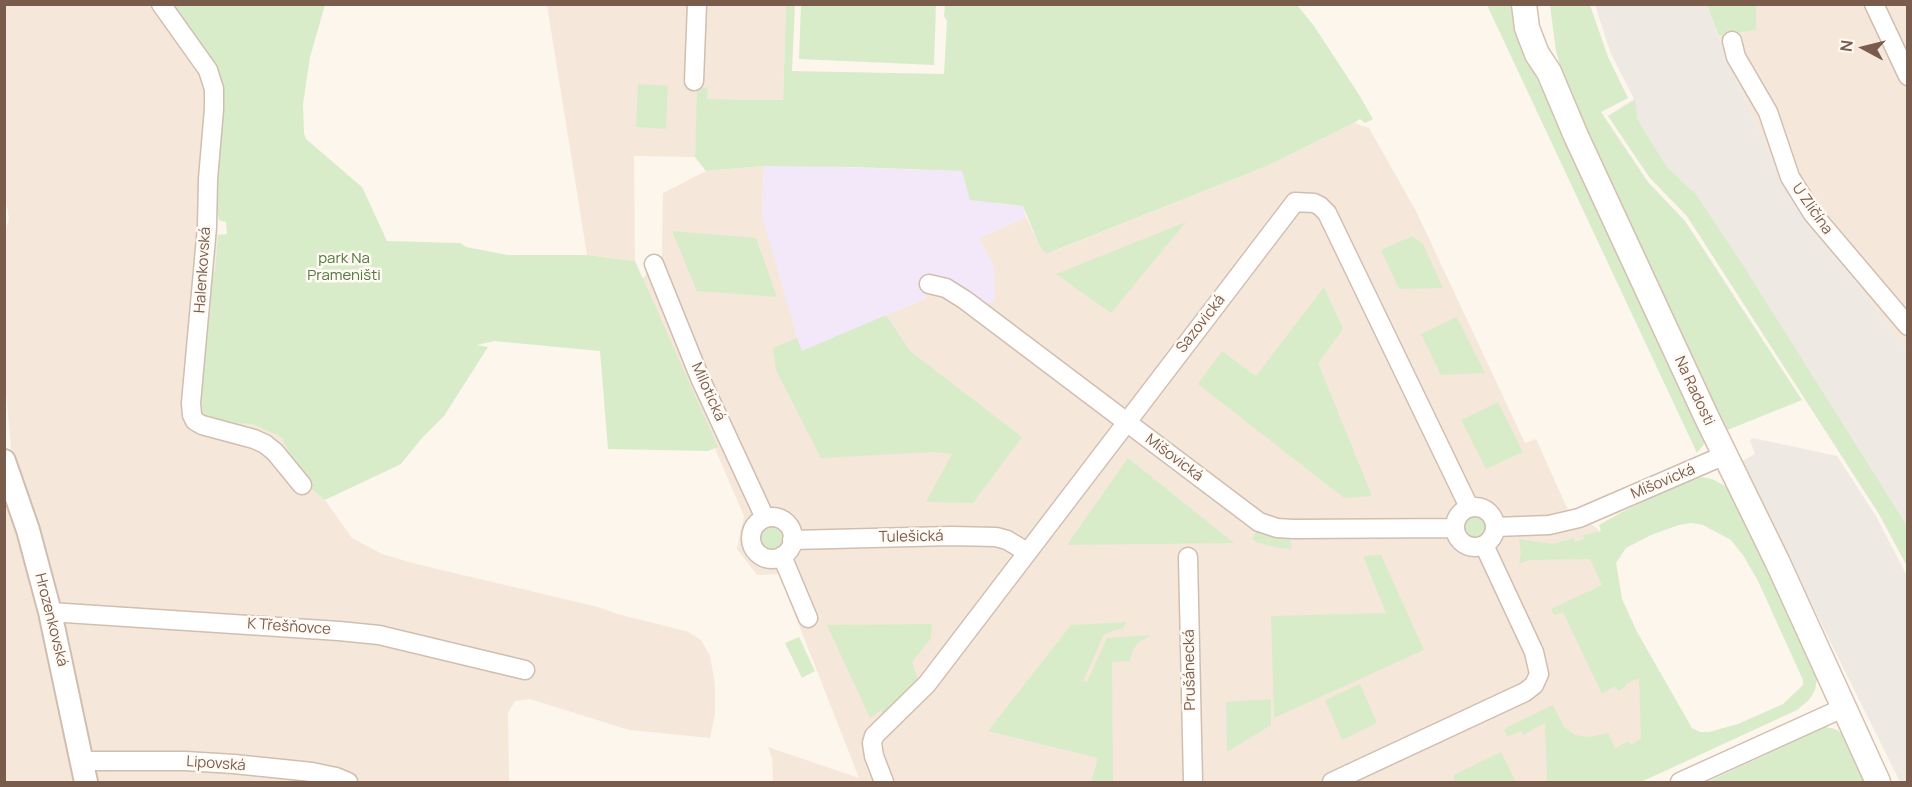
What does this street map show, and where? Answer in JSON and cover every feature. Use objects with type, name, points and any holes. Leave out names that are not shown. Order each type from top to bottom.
[{"type":"main road","name":"Na Radosti","points":[[1524,4],[1527,28],[1533,45],[1549,72],[1576,136],[1777,561],[1878,783]]},
{"type":"main road","name":"Na Radosti","points":[[1540,4],[1549,72]]},
{"type":"street","name":"Halenkovská","points":[[161,4],[208,70],[213,89],[214,109],[208,179],[207,227],[191,403],[192,415],[201,425],[265,444],[275,452],[302,485]]},
{"type":"street","points":[[694,81],[697,4]]},
{"type":"street","points":[[1874,4],[1908,76]]},
{"type":"street","name":"U Zličína","points":[[1732,41],[1736,57],[1768,112],[1790,177],[1801,196],[1813,214],[1908,326]]},
{"type":"street","name":"Sazovická","points":[[884,783],[874,756],[872,743],[874,736],[927,684],[1295,202],[1314,203],[1327,213],[1468,507]]},
{"type":"street","name":"Milotická","points":[[654,264],[700,378],[765,518]]},
{"type":"street","name":"Míšovická","points":[[929,284],[946,288],[965,300],[1259,522],[1294,530],[1454,528]]},
{"type":"street","name":"Míšovická","points":[[1495,527],[1549,525],[1579,519],[1725,455]]},
{"type":"street","name":"Hrozenkovská","points":[[5,464],[28,530],[50,612],[84,772]]},
{"type":"street","points":[[1468,507],[1481,507],[1487,510],[1494,520],[1495,527],[1493,537],[1478,547],[1465,545],[1460,541],[1454,528],[1458,515],[1468,507]]},
{"type":"street","points":[[765,518],[776,518],[790,528],[792,540],[787,552],[770,559],[758,554],[754,549],[752,531],[759,521],[765,518]]},
{"type":"street","name":"Tulešická","points":[[792,540],[996,537],[1007,540],[1027,552]]},
{"type":"street","points":[[1332,783],[1525,692],[1537,681],[1539,666],[1534,652],[1484,545]]},
{"type":"street","points":[[782,556],[808,618]]},
{"type":"street","name":"Prušánecká","points":[[1188,557],[1193,783]]},
{"type":"street","name":"K Třešňovce","points":[[50,612],[379,635],[525,670]]},
{"type":"street","points":[[1680,783],[1843,708]]},
{"type":"street","name":"Lipovská","points":[[84,772],[184,761],[304,770],[331,775],[348,783]]},
{"type":"shaded area","points":[[4,5],[172,5],[204,49],[215,220],[218,235],[215,270],[208,286],[212,423],[252,424],[281,437],[306,485],[325,500],[352,538],[382,554],[598,607],[688,632],[701,640],[710,656],[715,684],[715,714],[710,738],[629,730],[530,699],[515,701],[508,713],[509,782],[95,782],[33,517],[16,456],[11,449],[4,369],[4,237],[9,218],[4,191]]},
{"type":"shaded area","points":[[547,5],[786,5],[783,100],[707,99],[698,87],[695,157],[634,156],[635,261],[587,255]]},
{"type":"shaded area","points":[[1595,5],[1707,5],[1726,56],[1781,179],[1907,350],[1907,566],[1879,514],[1687,216],[1650,178],[1608,116],[1634,99],[1611,54]]},
{"type":"shaded area","points":[[1756,5],[1907,5],[1907,350],[1781,179],[1726,56],[1719,36],[1756,30]]},
{"type":"shaded area","points":[[1354,123],[1369,128],[1416,211],[1525,443],[1536,439],[1568,510],[1598,529],[1616,563],[1622,599],[1637,632],[1683,713],[1610,782],[773,782],[772,758],[768,747],[859,778],[779,574],[757,575],[737,549],[744,516],[642,279],[662,257],[663,193],[706,171],[764,166],[762,216],[866,326],[925,299],[931,276],[954,282],[984,303],[992,302],[994,268],[979,238],[1026,217],[1039,245],[1047,254],[1267,166]]},
{"type":"shaded area","points":[[764,166],[962,171],[994,203],[1023,206],[1026,217],[979,238],[994,268],[995,300],[991,303],[984,303],[954,282],[931,276],[925,299],[801,351],[762,216]]},
{"type":"shaded area","points":[[1753,438],[1837,456],[1876,516],[1907,576],[1907,782],[1900,782],[1741,462],[1755,454],[1750,440]]},
{"type":"shaded area","points":[[4,489],[28,556],[77,782],[5,782]]},
{"type":"green space","name":"park Na Prameništi","points":[[172,5],[325,5],[310,57],[303,104],[304,133],[306,139],[362,187],[387,241],[460,243],[466,247],[508,255],[587,255],[635,261],[718,447],[708,451],[608,449],[600,351],[494,341],[477,345],[488,347],[444,416],[401,464],[325,500],[306,485],[281,437],[252,424],[212,423],[197,411],[208,286],[215,270],[218,235],[227,234],[226,222],[219,220],[214,199],[222,118]]},
{"type":"green space","points":[[786,5],[795,5],[792,71],[944,74],[947,21],[944,16],[945,5],[1297,5],[1314,26],[1373,119],[1365,123],[1360,119],[1267,166],[1046,254],[1039,245],[1023,206],[970,200],[962,171],[764,166],[706,171],[695,157],[697,87],[708,88],[707,99],[783,100]]},
{"type":"green space","points":[[801,5],[936,5],[934,65],[799,59]]},
{"type":"green space","points":[[1487,5],[1517,5],[1529,59],[1535,74],[1704,435],[1704,444],[1697,453]]},
{"type":"green space","points":[[1550,5],[1590,5],[1608,57],[1628,98],[1601,112],[1648,182],[1685,221],[1802,400],[1725,431],[1566,87],[1556,51]]},
{"type":"green space","points":[[1707,5],[1756,5],[1756,30],[1719,36]]},
{"type":"green space","points":[[638,84],[668,86],[666,129],[636,127]]},
{"type":"green space","points":[[1635,100],[1637,119],[1666,166],[1697,196],[1907,526],[1907,566],[1879,514],[1687,216],[1650,178],[1608,116]]},
{"type":"green space","points":[[1186,222],[1111,313],[1056,274]]},
{"type":"green space","points":[[672,231],[756,238],[777,297],[697,291]]},
{"type":"green space","points":[[1412,236],[1423,244],[1443,288],[1399,289],[1381,250]]},
{"type":"green space","points":[[1324,287],[1343,329],[1318,363],[1372,496],[1344,498],[1198,384],[1222,351],[1256,376]]},
{"type":"green space","points":[[886,315],[910,351],[1022,437],[973,503],[926,502],[952,454],[932,452],[821,458],[776,370],[773,348],[797,338],[802,351]]},
{"type":"green space","points":[[1457,317],[1485,373],[1441,375],[1421,334]]},
{"type":"green space","points":[[1498,402],[1523,452],[1486,469],[1461,420]]},
{"type":"green space","points":[[1128,458],[1234,543],[1067,545]]},
{"type":"green space","points":[[1702,477],[1712,479],[1727,487],[1814,667],[1817,679],[1815,690],[1809,700],[1797,710],[1641,782],[1547,782],[1545,723],[1523,735],[1521,731],[1507,737],[1504,729],[1553,705],[1564,727],[1575,735],[1588,737],[1608,733],[1615,748],[1629,741],[1630,745],[1641,739],[1639,678],[1618,691],[1615,686],[1602,694],[1563,612],[1554,615],[1551,609],[1602,585],[1590,559],[1529,560],[1519,564],[1521,554],[1519,539],[1553,544],[1574,538],[1575,542],[1584,539],[1583,535],[1601,531],[1599,525],[1680,484]],"holes":[[[1691,523],[1703,525],[1731,540],[1743,555],[1758,581],[1803,680],[1803,685],[1783,704],[1738,724],[1709,732],[1700,732],[1692,728],[1637,632],[1622,599],[1616,563],[1626,548],[1651,535],[1679,525]]]},
{"type":"green space","points":[[1474,514],[1482,518],[1486,526],[1482,534],[1474,538],[1466,534],[1462,526],[1466,518]]},
{"type":"green space","points":[[771,525],[776,526],[782,532],[782,542],[776,548],[771,549],[766,548],[760,542],[759,537],[760,532],[766,526]]},
{"type":"green space","points":[[1258,529],[1290,537],[1292,549],[1256,542],[1252,539]]},
{"type":"green space","points":[[1381,555],[1424,650],[1274,718],[1271,616],[1386,613],[1363,556]]},
{"type":"green space","points":[[1126,622],[1123,628],[1104,634],[1083,681],[1087,682],[1107,638],[1151,635],[1138,643],[1130,661],[1112,662],[1113,782],[1091,782],[1098,758],[988,731],[1071,625]]},
{"type":"green space","points":[[932,624],[931,638],[912,662],[918,680],[898,705],[884,714],[881,710],[870,718],[827,625]]},
{"type":"green space","points":[[799,637],[815,671],[802,678],[785,643]]},
{"type":"green space","points":[[1360,684],[1377,723],[1342,740],[1325,700]]},
{"type":"green space","points":[[1271,699],[1271,725],[1227,752],[1226,702]]},
{"type":"green space","points":[[1825,727],[1844,734],[1868,782],[1707,782]]},
{"type":"green space","points":[[1501,752],[1516,782],[1454,782],[1454,775]]}]
